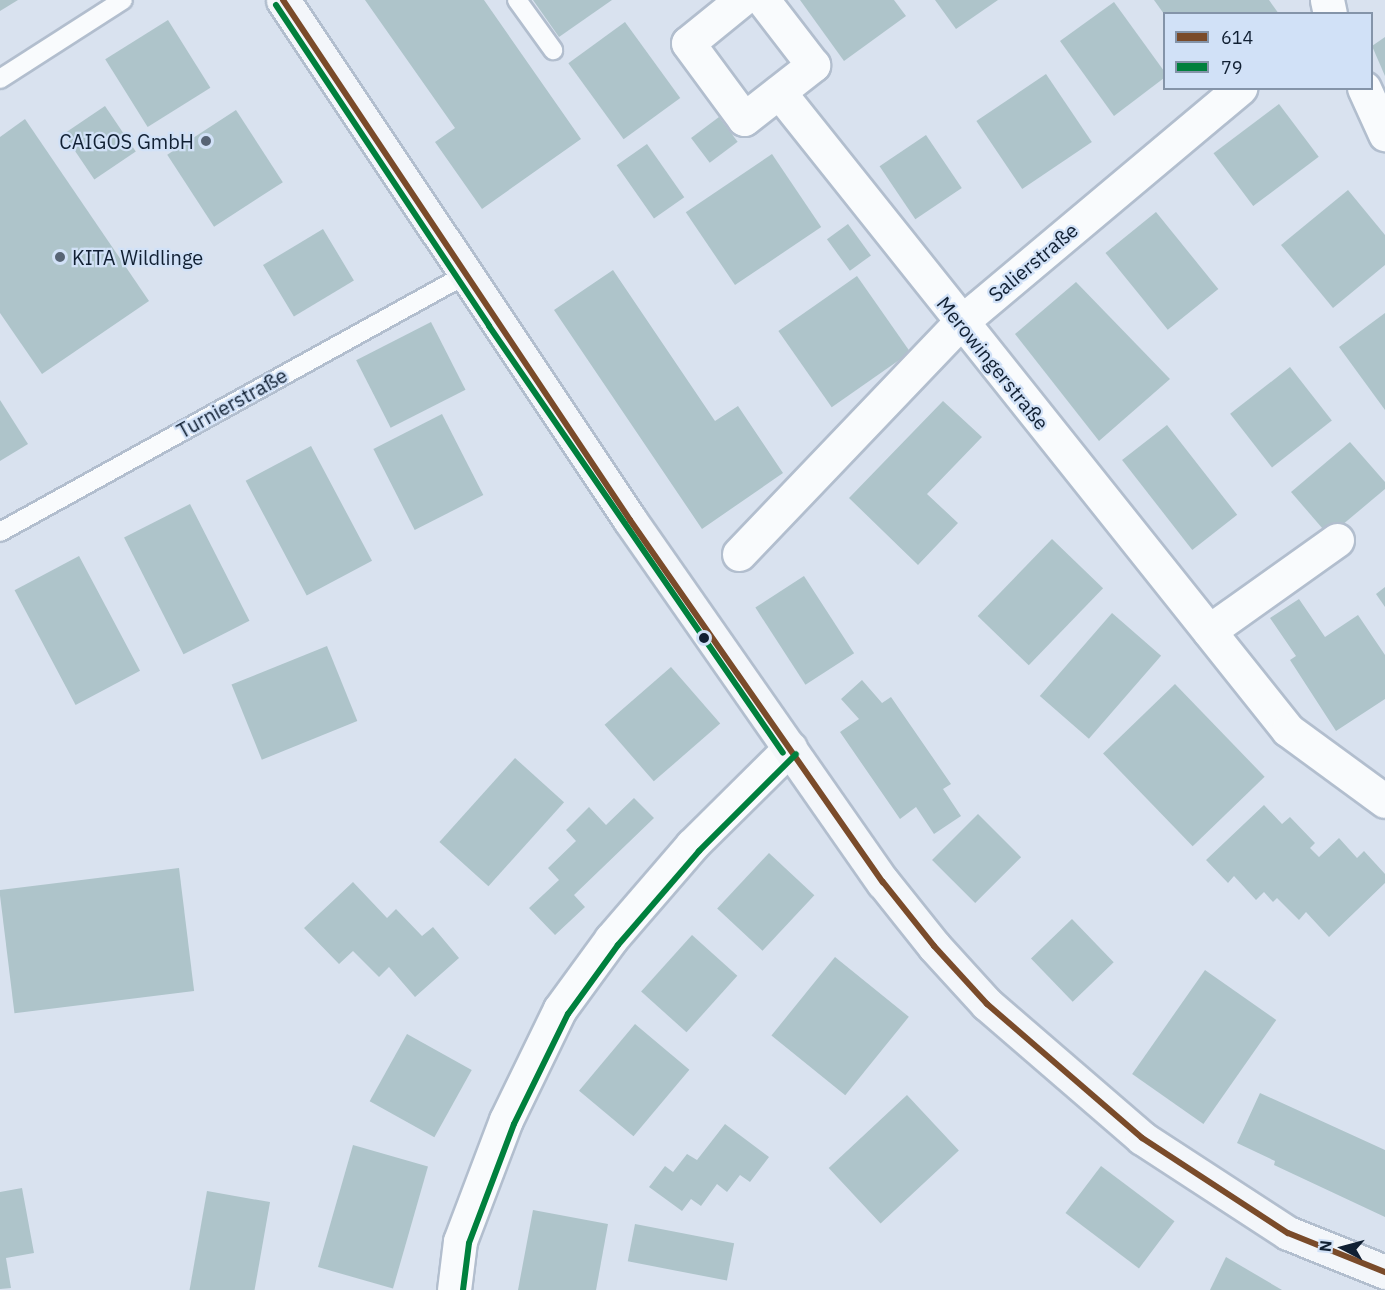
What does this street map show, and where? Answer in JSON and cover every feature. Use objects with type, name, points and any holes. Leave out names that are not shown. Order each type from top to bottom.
[{"type":"main road","points":[[284,0],[465,275],[790,748],[884,882],[987,1004],[1142,1138],[1288,1233],[1385,1272]]},
{"type":"street","points":[[741,0],[688,43],[744,119],[813,65],[763,0]]},
{"type":"street","name":"Salierstraße","points":[[739,554],[960,323],[1238,90]]},
{"type":"street","points":[[1365,90],[1385,134]]},
{"type":"street","name":"Merowingerstraße","points":[[779,92],[960,323],[1288,730],[1385,801]]},
{"type":"street","points":[[1209,632],[1337,540]]},
{"type":"street","points":[[454,1290],[460,1241],[502,1131],[560,1009],[611,939],[692,845],[790,748]]},
{"type":"street","points":[[1379,1290],[1385,1281]]},
{"type":"lane","points":[[0,79],[123,0]]},
{"type":"lane","points":[[517,0],[553,50]]},
{"type":"lane","name":"Turnierstraße","points":[[0,532],[465,275]]},
{"type":"building","points":[[0,0],[18,0],[0,11]]},
{"type":"building","points":[[365,0],[484,0],[581,139],[482,209],[435,142],[455,128]]},
{"type":"building","points":[[533,0],[612,0],[559,37]]},
{"type":"building","points":[[800,0],[894,0],[906,16],[844,61]]},
{"type":"building","points":[[935,0],[998,0],[956,29]]},
{"type":"building","points":[[1154,0],[1269,0],[1278,12],[1163,12]]},
{"type":"building","points":[[1114,2],[1163,70],[1163,79],[1114,116],[1060,41]]},
{"type":"building","points":[[168,20],[210,88],[148,127],[105,59]]},
{"type":"building","points":[[625,22],[680,98],[624,139],[568,63]]},
{"type":"building","points":[[1385,37],[1385,76],[1373,48],[1373,45]]},
{"type":"building","points":[[1046,74],[1092,142],[1022,189],[976,121]]},
{"type":"building","points":[[1279,104],[1319,157],[1253,206],[1214,153]]},
{"type":"building","points":[[105,106],[136,152],[94,180],[64,134]]},
{"type":"building","points":[[236,110],[283,182],[214,227],[167,155]]},
{"type":"building","points":[[719,117],[738,142],[710,163],[691,138]]},
{"type":"building","name":"KITA Wildlinge","points":[[25,119],[149,301],[42,374],[0,313],[0,137]]},
{"type":"building","points":[[926,135],[962,188],[915,219],[880,166]]},
{"type":"building","points":[[647,144],[684,197],[654,218],[617,165]]},
{"type":"building","points":[[772,154],[821,227],[735,285],[686,212]]},
{"type":"building","points":[[1348,190],[1385,235],[1385,265],[1333,308],[1281,245]]},
{"type":"building","points":[[1156,212],[1218,289],[1168,330],[1105,253]]},
{"type":"building","points":[[848,224],[871,256],[850,271],[827,239]]},
{"type":"building","points":[[323,229],[354,280],[294,316],[263,265]]},
{"type":"building","points":[[613,270],[715,421],[738,406],[783,473],[702,529],[554,310]]},
{"type":"building","points":[[857,276],[910,352],[832,407],[778,331]]},
{"type":"building","points":[[1076,282],[1170,379],[1099,441],[1015,334]]},
{"type":"building","points":[[1385,313],[1385,410],[1339,347]]},
{"type":"building","points":[[431,322],[466,390],[391,428],[356,360]]},
{"type":"building","points":[[1290,367],[1332,421],[1272,467],[1230,414]]},
{"type":"building","points":[[0,400],[28,444],[0,461]]},
{"type":"building","points":[[943,401],[982,437],[927,494],[958,523],[918,565],[849,498]]},
{"type":"building","points":[[442,414],[483,495],[415,530],[373,449]]},
{"type":"building","points":[[1167,425],[1237,515],[1192,550],[1122,460]]},
{"type":"building","points":[[1350,442],[1385,482],[1385,489],[1329,536],[1291,492]]},
{"type":"building","points":[[311,446],[372,561],[307,596],[246,481]]},
{"type":"building","points":[[190,504],[249,621],[184,654],[124,538]]},
{"type":"building","points":[[1052,539],[1103,588],[1029,665],[978,616]]},
{"type":"building","points":[[79,556],[140,671],[76,705],[15,590]]},
{"type":"building","points":[[804,576],[854,653],[805,685],[755,608]]},
{"type":"building","points":[[1385,587],[1385,607],[1376,594]]},
{"type":"building","points":[[1299,599],[1325,637],[1358,615],[1385,655],[1385,699],[1336,731],[1290,660],[1296,656],[1270,618]]},
{"type":"building","points":[[1112,613],[1161,656],[1089,739],[1040,696]]},
{"type":"building","points":[[327,646],[357,721],[262,760],[232,685]]},
{"type":"building","points":[[671,667],[720,724],[654,781],[605,725]]},
{"type":"building","points":[[862,680],[882,703],[891,697],[951,784],[943,789],[961,816],[934,834],[916,807],[900,819],[840,732],[859,719],[841,699]]},
{"type":"building","points":[[1175,684],[1265,777],[1193,846],[1103,753]]},
{"type":"building","points":[[515,758],[564,802],[488,886],[439,842]]},
{"type":"building","points":[[634,798],[654,818],[574,895],[585,907],[555,935],[529,908],[559,880],[548,868],[576,841],[566,830],[589,807],[606,825]]},
{"type":"building","points":[[1264,805],[1282,824],[1290,817],[1315,843],[1310,848],[1319,857],[1339,838],[1357,858],[1364,851],[1385,874],[1385,883],[1329,937],[1306,912],[1299,920],[1277,898],[1273,902],[1264,892],[1256,900],[1234,876],[1228,883],[1206,860]]},
{"type":"building","points":[[978,814],[1021,857],[975,903],[932,860]]},
{"type":"building","points":[[769,853],[814,895],[763,951],[717,909]]},
{"type":"building","points":[[179,868],[194,991],[14,1013],[0,890]]},
{"type":"building","points":[[353,882],[387,918],[396,909],[422,936],[433,927],[459,958],[415,997],[389,967],[379,977],[353,951],[339,964],[304,928]]},
{"type":"building","points":[[1072,919],[1114,962],[1073,1002],[1031,959]]},
{"type":"building","points":[[692,935],[737,976],[686,1032],[641,991]]},
{"type":"building","points":[[835,957],[909,1017],[845,1095],[771,1035]]},
{"type":"building","points":[[1205,970],[1276,1020],[1203,1124],[1132,1074]]},
{"type":"building","points":[[635,1024],[689,1070],[633,1136],[579,1091]]},
{"type":"building","points":[[407,1034],[472,1070],[434,1137],[370,1101]]},
{"type":"building","points":[[1260,1093],[1385,1150],[1385,1217],[1274,1165],[1275,1161],[1237,1143]]},
{"type":"building","points":[[907,1095],[959,1151],[881,1224],[829,1168]]},
{"type":"building","points":[[725,1124],[769,1157],[750,1182],[740,1175],[727,1192],[717,1184],[701,1206],[691,1199],[682,1211],[649,1187],[665,1166],[673,1172],[687,1154],[697,1160]]},
{"type":"building","points":[[353,1145],[428,1166],[393,1289],[318,1267]]},
{"type":"building","points":[[1101,1166],[1174,1221],[1139,1268],[1065,1213]]},
{"type":"building","points":[[22,1188],[34,1253],[6,1258],[11,1288],[0,1289],[0,1192]]},
{"type":"building","points":[[207,1191],[270,1202],[255,1290],[190,1290]]},
{"type":"building","points":[[533,1210],[608,1224],[596,1290],[518,1290]]},
{"type":"building","points":[[635,1224],[734,1243],[727,1281],[628,1261]]},
{"type":"building","points":[[1226,1257],[1282,1290],[1210,1290]]},
{"type":"transit line","name":"614","points":[[283,0],[630,520],[883,882],[934,946],[987,1004],[1142,1138],[1288,1233],[1385,1272]]},
{"type":"transit line","name":"79","points":[[276,5],[489,326],[783,753]]},
{"type":"transit line","name":"79","points":[[463,1290],[469,1243],[514,1124],[568,1014],[618,945],[699,851],[796,754]]},
{"type":"place","name":"CAIGOS GmbH","points":[[206,141]]},
{"type":"place","name":"KITA Wildlinge","points":[[60,257]]}]
